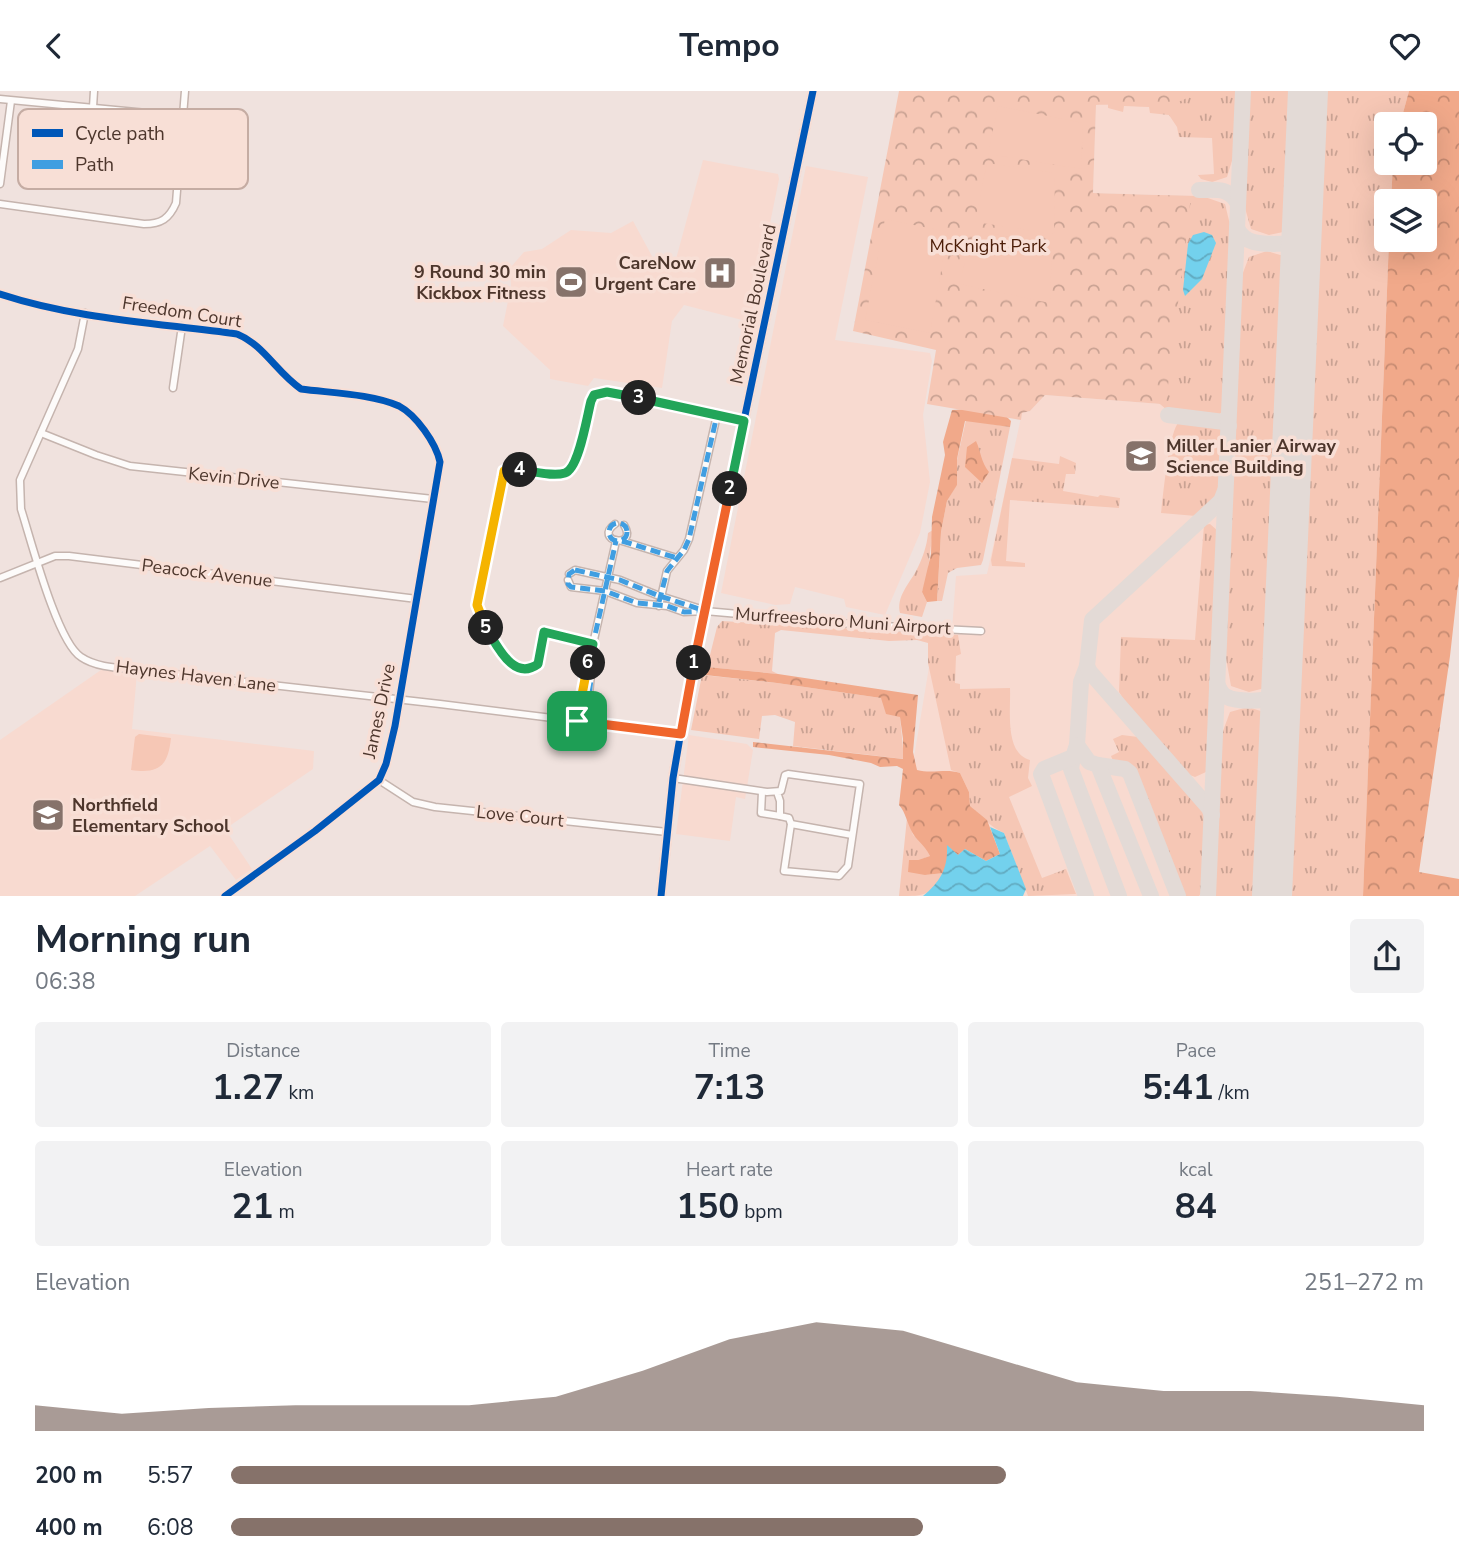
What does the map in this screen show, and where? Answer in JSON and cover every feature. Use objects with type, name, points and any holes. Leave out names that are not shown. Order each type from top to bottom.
[{"type":"main road","name":"Memorial Boulevard","points":[[661,896],[673,778],[681,734],[813,91]]},
{"type":"street","points":[[93,107],[94,91]]},
{"type":"street","points":[[184,109],[185,91]]},
{"type":"street","points":[[0,99],[116,109]]},
{"type":"street","points":[[0,184],[11,101]]},
{"type":"street","points":[[0,204],[156,224],[170,217],[176,204],[177,189]]},
{"type":"street","name":"Freedom Court","points":[[0,293],[27,303],[237,334],[248,339],[301,389],[385,402],[402,408],[437,448],[440,462],[433,499]]},
{"type":"street","name":"Haynes Haven Lane","points":[[85,313],[78,348],[27,460],[20,480],[19,494],[21,509],[62,631],[74,650],[89,661],[139,670],[681,734]]},
{"type":"street","points":[[173,388],[182,326]]},
{"type":"street","points":[[593,644],[544,632],[538,664],[523,670],[507,661],[482,621],[477,605],[504,471],[509,469],[560,474],[572,469],[591,401],[600,393],[609,392],[744,421]]},
{"type":"street","points":[[659,606],[667,571],[684,550],[693,526],[717,415]]},
{"type":"street","name":"Kevin Drive","points":[[41,433],[96,456],[130,466],[433,499]]},
{"type":"street","name":"James Drive","points":[[225,896],[379,780],[390,751],[400,699],[433,499]]},
{"type":"street","points":[[615,524],[609,533],[619,541],[677,558]]},
{"type":"street","points":[[577,721],[584,676],[608,577],[619,541],[627,534],[624,525]]},
{"type":"street","name":"Peacock Avenue","points":[[0,578],[55,556],[69,556],[417,599]]},
{"type":"street","points":[[575,570],[608,577],[705,611],[692,613],[637,603],[605,591],[571,587],[568,577],[575,570]]},
{"type":"street","name":"Murfreesboro Muni Airport","points":[[705,611],[863,625],[981,631]]},
{"type":"street","points":[[586,722],[593,644]]},
{"type":"street","points":[[673,778],[762,792],[777,792],[783,787],[785,775],[788,774],[860,784],[848,866],[839,876],[785,871],[791,824],[789,818],[761,813],[762,792]]},
{"type":"street","name":"Love Court","points":[[379,780],[413,802],[435,807],[667,832]]},
{"type":"street","points":[[777,792],[780,816]]},
{"type":"street","points":[[791,824],[852,835]]},
{"type":"shaded area","points":[[1195,91],[1409,91],[1403,112],[1374,112],[1374,175],[1386,175],[1386,189],[1374,189],[1374,252],[1388,252],[1363,896],[902,896],[913,763],[933,643],[951,643],[956,576],[987,574],[1022,413],[1030,411],[1045,395],[1161,404],[1190,196],[1093,193],[1096,104],[1164,106]]},
{"type":"shaded area","points":[[703,160],[778,174],[750,322],[684,305],[672,321],[662,388],[594,378],[588,386],[550,379],[550,370],[503,326],[511,286],[510,268],[524,252],[542,249],[571,230],[611,233],[633,221],[659,269],[676,259]]},
{"type":"shaded area","points":[[806,166],[868,177],[835,340],[930,353],[932,361],[923,415],[930,482],[920,533],[885,615],[846,607],[844,599],[795,587],[790,604],[775,605],[721,593]]},
{"type":"shaded area","points":[[101,670],[137,673],[132,729],[314,751],[313,769],[225,829],[252,869],[236,880],[210,846],[135,896],[0,896],[0,740]]},
{"type":"shaded area","points":[[689,735],[747,744],[753,750],[745,799],[736,797],[730,841],[676,834]]},
{"type":"green space","name":"McKnight Park","points":[[899,91],[1195,91],[1175,103],[1162,105],[1096,105],[1093,193],[1191,196],[1166,402],[1161,404],[1045,395],[1030,411],[1022,413],[1021,420],[927,404],[936,350],[853,331]]},
{"type":"green space","points":[[1169,91],[1238,91],[1235,151],[1227,177],[1212,182],[1201,179],[1198,175],[1214,174],[1212,138],[1179,137],[1177,127],[1169,115],[1150,113],[1149,107],[1124,106],[1123,112],[1108,108],[1108,102]]},
{"type":"green space","points":[[1248,91],[1294,91],[1288,231],[1269,235],[1251,229],[1243,201]]},
{"type":"green space","points":[[1321,91],[1409,91],[1403,112],[1374,112],[1374,175],[1392,175],[1392,189],[1374,189],[1374,252],[1389,252],[1363,896],[1286,896]]},
{"type":"green space","points":[[1409,91],[1459,91],[1459,576],[1419,872],[1459,879],[1459,896],[1363,896],[1389,252],[1437,252],[1437,189],[1392,189],[1392,175],[1437,175],[1437,112],[1403,112]]},
{"type":"green space","points":[[998,106],[1083,123],[1081,169],[988,154]]},
{"type":"green space","points":[[987,163],[1055,173],[1054,234],[975,222]]},
{"type":"green space","points":[[1068,194],[1202,196],[1225,204],[1232,233],[1225,408],[1218,416],[1166,409],[1155,400]]},
{"type":"green space","points":[[885,219],[948,232],[930,333],[865,320]]},
{"type":"green space","points":[[974,230],[1052,245],[1050,303],[959,284]]},
{"type":"green space","points":[[1267,251],[1287,257],[1269,687],[1249,692],[1231,686],[1224,647],[1240,334],[1237,347],[1239,283],[1249,257]]},
{"type":"green space","points":[[968,409],[1004,414],[1011,421],[1010,427],[965,421],[957,459],[957,485],[947,501],[941,532],[937,601],[927,602],[922,592],[931,554],[932,517],[945,455],[943,442],[952,410]]},
{"type":"green space","points":[[966,420],[1010,427],[981,565],[957,568],[948,573],[942,601],[937,601],[941,532],[947,501],[957,484],[957,460]]},
{"type":"green space","points":[[1179,422],[1213,425],[1222,430],[1220,492],[1196,516],[1161,513],[1169,450]]},
{"type":"green space","points":[[976,441],[989,472],[982,483],[965,467],[967,447]]},
{"type":"green space","points":[[1060,456],[1076,463],[1075,474],[1066,474],[1063,491],[1120,498],[1119,508],[1010,500],[1006,561],[1025,563],[1025,567],[992,566],[1012,458],[1059,464]]},
{"type":"green space","points":[[1210,524],[1218,531],[1218,540],[1209,765],[1206,772],[1195,777],[1187,774],[1141,726],[1119,692],[1121,637],[1195,640],[1204,525]]},
{"type":"green space","points":[[933,530],[927,577],[922,592],[927,602],[922,617],[900,613],[901,596],[920,562],[928,533]]},
{"type":"green space","points":[[722,621],[958,635],[961,654],[956,656],[955,683],[960,684],[960,689],[1010,688],[1013,740],[1016,749],[1030,760],[1028,778],[1032,786],[1009,797],[1042,878],[1066,869],[1076,894],[1028,896],[1004,833],[970,806],[969,792],[960,773],[951,770],[928,663],[928,643],[781,630],[775,633],[772,671],[778,674],[707,667],[717,627]]},
{"type":"green space","points":[[707,667],[778,674],[918,695],[913,752],[917,770],[960,773],[969,792],[970,806],[987,820],[1000,854],[986,861],[965,849],[958,855],[947,846],[948,861],[944,873],[925,875],[908,872],[909,860],[930,856],[910,829],[899,805],[903,769],[897,766],[880,767],[829,755],[753,747],[753,742],[903,759],[900,717],[886,714],[881,698],[705,675]]},
{"type":"green space","points":[[702,675],[881,698],[900,717],[904,759],[793,746],[795,722],[775,715],[762,716],[759,739],[691,730]]},
{"type":"green space","points":[[1248,707],[1267,713],[1260,896],[1213,896],[1220,739],[1230,712]]},
{"type":"green space","points":[[139,734],[171,738],[164,761],[155,769],[131,770],[135,737]]},
{"type":"green space","points":[[1122,735],[1138,737],[1203,808],[1207,822],[1204,889],[1199,896],[1186,896],[1181,891],[1133,767],[1114,763],[1111,756],[1119,752],[1113,739]]},
{"type":"green space","points":[[907,818],[913,835],[924,843],[930,856],[918,860],[925,875],[944,873],[926,893],[899,896]]},
{"type":"water","points":[[1204,232],[1212,235],[1216,243],[1202,279],[1185,296],[1183,290],[1188,244],[1193,235]]},
{"type":"water","points":[[990,827],[1004,833],[1026,889],[1023,896],[923,896],[942,873],[947,845],[958,855],[965,849],[986,861],[1000,854]]},
{"type":"taxiway","points":[[1208,896],[1243,91]]},
{"type":"taxiway","points":[[1199,190],[1227,192],[1238,204]]},
{"type":"taxiway","points":[[1288,244],[1298,237],[1302,227]]},
{"type":"taxiway","points":[[1237,228],[1252,242],[1288,244],[1296,250],[1300,261]]},
{"type":"taxiway","points":[[1168,415],[1224,422],[1229,426]]},
{"type":"taxiway","points":[[1212,815],[1209,808],[1087,666],[1092,620],[1221,501],[1225,491]]},
{"type":"taxiway","points":[[1077,745],[1081,682],[1087,666]]},
{"type":"taxiway","points":[[1217,683],[1220,691],[1227,697],[1252,701],[1276,696],[1282,681]]},
{"type":"taxiway","points":[[1086,896],[1041,774],[1044,769],[1073,757],[1077,745],[1089,762],[1098,765],[1151,896]]},
{"type":"taxiway","points":[[1073,757],[1071,769],[1119,896]]},
{"type":"taxiway","points":[[1098,765],[1125,769],[1130,773],[1178,896]]},
{"type":"runway","points":[[1272,896],[1308,91]]},
{"type":"marked path","points":[[593,644],[544,632],[538,664],[528,668],[517,667],[508,660],[491,638],[477,605],[504,471],[509,469],[560,474],[572,469],[591,401],[603,392],[744,421]]},
{"type":"marked path","points":[[659,602],[667,571],[684,550],[689,539],[717,415]]},
{"type":"marked path","points":[[618,523],[624,526],[627,532],[624,538],[618,541],[612,538],[609,532],[612,526],[618,523]]},
{"type":"marked path","points":[[577,721],[584,676],[616,541]]},
{"type":"marked path","points":[[622,541],[677,558]]},
{"type":"marked path","points":[[575,570],[620,580],[705,611],[684,612],[667,606],[637,603],[605,591],[571,587],[568,584],[569,574],[575,570]]},
{"type":"marked path","points":[[586,722],[591,679]]},
{"type":"cycle path","points":[[661,896],[673,778],[691,673],[813,91]]},
{"type":"cycle path","points":[[0,294],[88,315],[237,334],[255,345],[301,389],[364,396],[399,406],[430,438],[438,455],[440,462],[395,726],[386,764],[379,780],[315,831],[225,896]]},
{"type":"place","name":"CareNow Urgent Care","points":[[720,273]]},
{"type":"place","name":"9 Round 30 min Kickbox Fitness","points":[[571,282]]},
{"type":"place","name":"Miller Lanier Airway Science Building","points":[[1141,456]]},
{"type":"place","name":"Northfield Elementary School","points":[[48,815]]},
{"type":"route","points":[[609,392],[744,421],[691,673],[681,734],[577,721],[584,676],[593,644],[544,632],[538,664],[523,670],[507,661],[501,653],[482,621],[477,605],[504,471],[509,469],[560,474],[572,469],[591,401],[594,395],[600,393],[609,392]]}]
